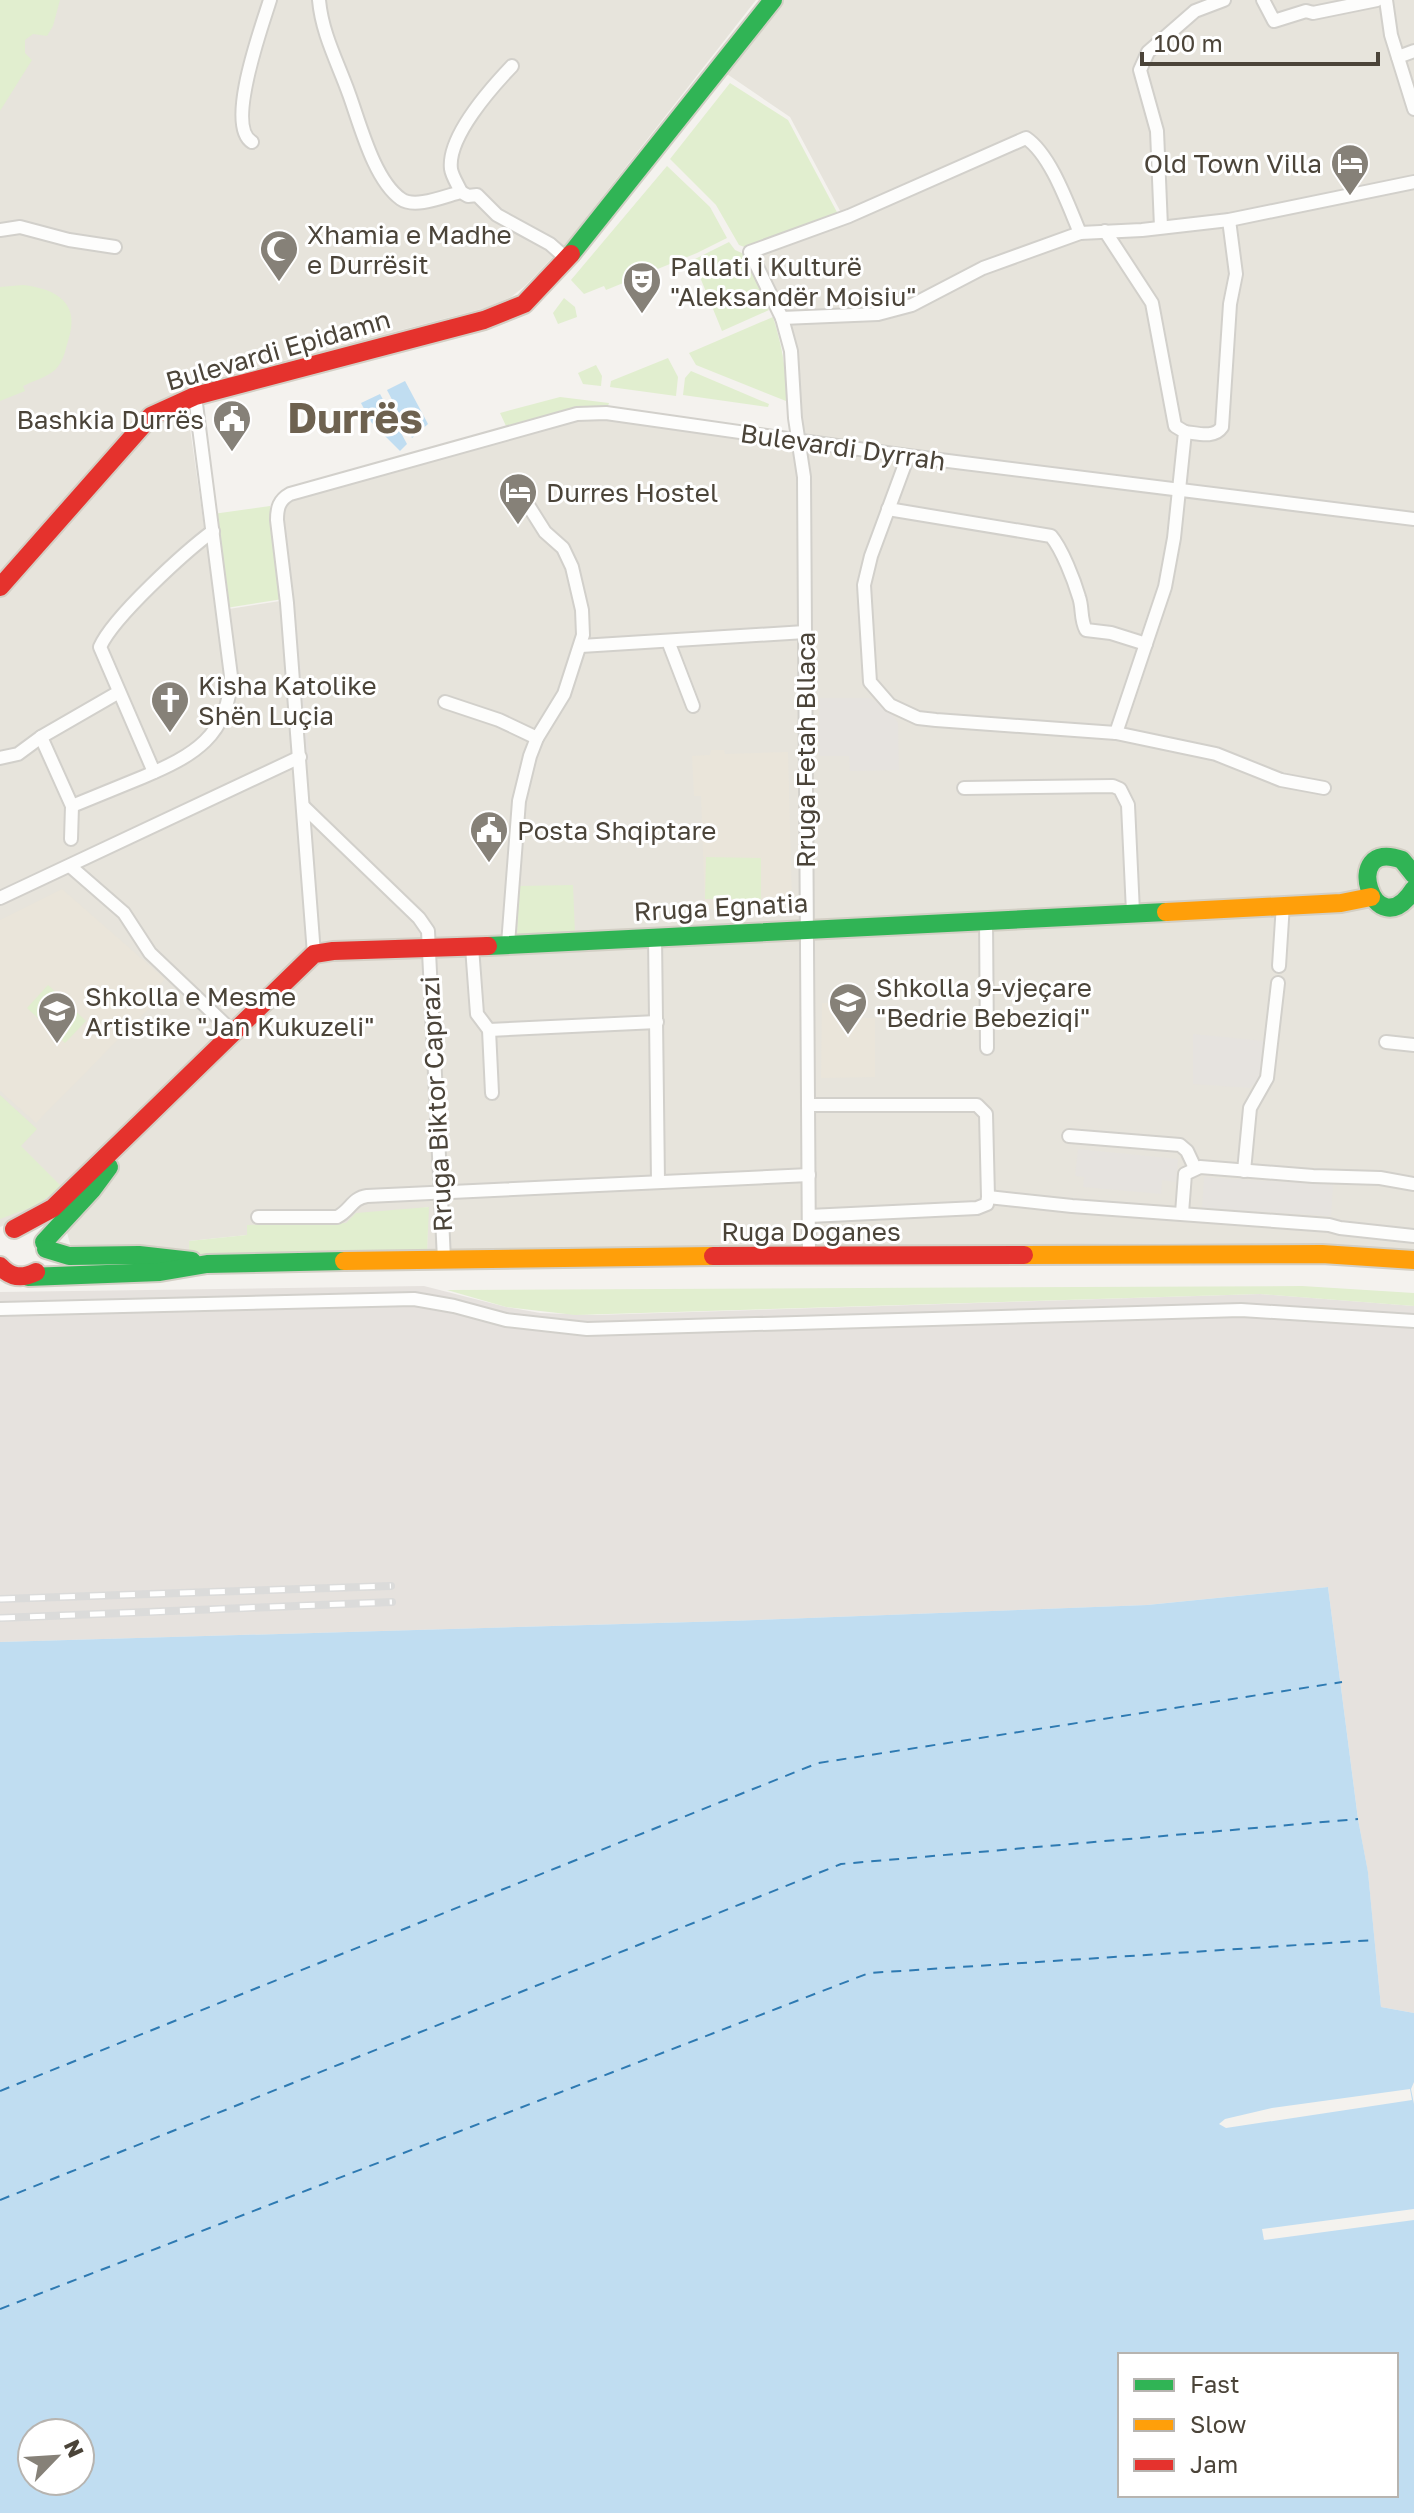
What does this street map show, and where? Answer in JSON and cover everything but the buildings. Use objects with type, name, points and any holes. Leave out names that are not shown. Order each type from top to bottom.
[{"type":"main road","name":"Bulevardi Epidamn","points":[[4,575],[151,416],[195,396],[455,328],[524,304],[567,259],[773,0]]},
{"type":"main road","points":[[1400,859],[1414,846]]},
{"type":"main road","points":[[1384,858],[1400,859],[1411,868],[1414,888],[1407,900],[1392,907],[1377,903],[1365,882],[1370,867],[1384,858]]},
{"type":"main road","name":"Rruga Egnatia","points":[[314,954],[1341,903],[1371,897]]},
{"type":"main road","points":[[5,1233],[53,1208],[314,954]]},
{"type":"main road","points":[[10,1274],[40,1269],[46,1256],[45,1246],[142,1123]]},
{"type":"main road","points":[[5,1233],[32,1230],[45,1246],[69,1256],[139,1255],[207,1264]]},
{"type":"main road","name":"Ruga Doganes","points":[[207,1264],[561,1257],[1307,1254],[1414,1260]]},
{"type":"main road","points":[[10,1274],[160,1272],[207,1264]]},
{"type":"street","points":[[252,142],[244,135],[242,127],[245,93],[270,0]]},
{"type":"street","points":[[319,0],[324,30],[367,145],[386,181],[402,201],[419,202],[461,192]]},
{"type":"street","points":[[1161,227],[1157,131],[1140,70],[1148,52],[1192,5],[1224,0]]},
{"type":"street","points":[[1263,0],[1274,21],[1306,11],[1313,13],[1377,0]]},
{"type":"street","points":[[1386,0],[1391,35],[1414,109]]},
{"type":"street","points":[[1398,57],[1414,51]]},
{"type":"street","points":[[512,66],[484,96],[463,129],[451,170],[461,192],[468,196],[477,195],[497,215],[550,244],[567,259]]},
{"type":"street","name":"Rruga Fetah Bllaca","points":[[809,1258],[804,477],[791,351],[782,318],[750,252],[849,216],[1026,138],[1047,163],[1080,233]]},
{"type":"street","points":[[782,318],[878,314],[912,305],[983,268],[1080,233],[1229,220],[1414,182]]},
{"type":"street","points":[[1105,231],[1152,303],[1175,426],[1185,432],[1213,434],[1222,427],[1230,304],[1235,287],[1229,220]]},
{"type":"street","points":[[0,230],[20,227],[69,240],[115,247]]},
{"type":"street","points":[[72,806],[183,759],[204,744],[228,704],[231,676],[195,396]]},
{"type":"street","name":"Bulevardi Dyrrah","points":[[300,757],[277,520],[282,498],[305,488],[577,414],[614,414],[908,456],[1414,519]]},
{"type":"street","points":[[1116,733],[1165,587],[1174,538],[1185,432]]},
{"type":"street","points":[[908,456],[864,585],[870,682],[890,705],[918,718],[1116,733],[1216,754],[1281,780],[1324,788]]},
{"type":"street","points":[[508,944],[519,801],[530,756],[537,738],[564,694],[583,635],[582,610],[572,567],[563,548],[545,532],[528,505]]},
{"type":"street","points":[[888,509],[1051,536],[1058,544],[1079,595],[1081,621],[1086,630],[1111,633],[1146,644]]},
{"type":"street","points":[[154,772],[100,647],[104,638],[194,545],[213,531]]},
{"type":"street","points":[[581,646],[805,632]]},
{"type":"street","points":[[668,641],[693,706]]},
{"type":"street","points":[[0,758],[18,754],[41,737],[119,692]]},
{"type":"street","points":[[445,702],[499,720],[537,738]]},
{"type":"street","points":[[41,737],[72,806],[71,839]]},
{"type":"street","points":[[0,898],[300,757],[314,954]]},
{"type":"street","points":[[964,788],[1113,786],[1120,789],[1128,805],[1133,912]]},
{"type":"street","name":"Rruga Biktor Caprazi","points":[[304,807],[419,918],[428,931],[444,1259]]},
{"type":"street","points":[[70,866],[124,913],[150,953],[233,1032]]},
{"type":"street","points":[[1279,966],[1283,904]]},
{"type":"street","points":[[986,920],[987,1048]]},
{"type":"street","points":[[655,937],[658,1182]]},
{"type":"street","points":[[472,947],[477,1014],[489,1030],[492,1093]]},
{"type":"street","points":[[1244,1171],[1250,1108],[1267,1078],[1278,983]]},
{"type":"street","points":[[489,1030],[657,1022]]},
{"type":"street","points":[[1386,1042],[1414,1045]]},
{"type":"street","points":[[808,1105],[977,1105],[986,1114],[988,1197],[987,1204],[977,1208],[809,1216]]},
{"type":"street","points":[[1069,1136],[1180,1145],[1187,1151],[1195,1168]]},
{"type":"street","points":[[1182,1213],[1185,1174],[1195,1168],[1380,1178],[1414,1184]]},
{"type":"street","points":[[258,1217],[337,1217],[361,1197],[809,1175]]},
{"type":"street","points":[[988,1197],[1329,1225],[1414,1236]]},
{"type":"street","points":[[0,1309],[403,1299],[433,1301],[535,1325],[587,1329],[1241,1310],[1414,1321]]},
{"type":"shaded area","points":[[0,0],[756,0],[567,242],[511,297],[485,308],[218,378],[148,406],[0,574]]},
{"type":"shaded area","points":[[783,0],[1414,0],[1414,1251],[1166,1243],[427,1252],[428,1207],[346,1224],[247,1226],[247,1235],[189,1241],[189,1257],[72,1251],[66,1229],[45,1207],[0,1227],[0,596],[155,419],[189,421],[216,611],[287,600],[280,516],[288,500],[573,421],[605,418],[803,446],[795,348],[755,253],[845,220],[790,117],[724,72]]},
{"type":"shaded area","points":[[280,529],[287,530],[310,763],[305,762]]},
{"type":"shaded area","points":[[819,698],[869,698],[888,707],[898,723],[899,770],[850,771],[849,756],[819,756]]},
{"type":"shaded area","points":[[711,750],[724,750],[725,754],[788,752],[790,907],[705,909],[701,796],[694,796],[692,756],[710,755]]},
{"type":"shaded area","name":"Shkolla e Mesme Artistike \"Jan Kukuzeli\"","points":[[62,889],[165,979],[152,993],[158,999],[36,1123],[0,1091],[0,920]]},
{"type":"shaded area","name":"Shkolla 9-vjeçare \"Bedrie Bebeziqi\"","points":[[822,1003],[852,1004],[863,1018],[875,1018],[875,1077],[821,1078]]},
{"type":"shaded area","points":[[1193,1034],[1264,1041],[1261,1077],[1250,1088],[1193,1084]]},
{"type":"shaded area","points":[[1078,1149],[1178,1159],[1176,1182],[1162,1180],[1161,1194],[1083,1187],[1084,1177],[1075,1176]]},
{"type":"shaded area","points":[[1204,1177],[1333,1185],[1331,1216],[1202,1208]]},
{"type":"shaded area","points":[[424,1286],[540,1313],[597,1315],[1260,1294],[1414,1306],[1414,2013],[1381,2007],[1368,1873],[1358,1819],[1328,1587],[1147,1605],[728,1621],[0,1642],[0,1292]]},
{"type":"green space","points":[[0,0],[60,0],[47,36],[33,34],[25,40],[25,53],[32,60],[0,111]]},
{"type":"green space","points":[[730,83],[788,120],[839,216],[750,249],[739,245],[716,205],[670,159]]},
{"type":"green space","points":[[667,166],[710,207],[727,238],[606,290],[604,286],[584,294],[571,280]]},
{"type":"green space","points":[[729,242],[735,250],[744,254],[769,310],[722,331],[693,260]]},
{"type":"green space","points":[[23,285],[46,290],[63,300],[71,317],[71,328],[64,355],[56,369],[23,386],[25,391],[0,401],[0,287]]},
{"type":"green space","points":[[564,298],[575,307],[577,317],[558,324],[553,313]]},
{"type":"green space","points":[[773,317],[783,359],[786,401],[696,365],[689,353]]},
{"type":"green space","points":[[668,358],[678,377],[676,396],[610,387],[611,381]]},
{"type":"green space","points":[[596,365],[602,376],[601,386],[583,384],[578,373]]},
{"type":"green space","points":[[691,371],[769,404],[768,407],[683,395],[685,378]]},
{"type":"green space","points":[[560,397],[609,403],[608,406],[585,406],[506,426],[500,413]]},
{"type":"green space","points":[[270,506],[283,599],[226,608],[213,514]]},
{"type":"green space","points":[[706,857],[761,858],[761,899],[705,899]]},
{"type":"green space","points":[[573,885],[575,934],[517,937],[519,886]]},
{"type":"green space","points":[[48,985],[86,1021],[65,1043],[27,1008]]},
{"type":"green space","points":[[0,1095],[37,1129],[21,1146],[62,1187],[35,1206],[0,1219]]},
{"type":"green space","points":[[429,1207],[427,1252],[189,1257],[189,1241],[247,1235],[247,1225],[346,1223],[356,1213]]},
{"type":"green space","points":[[1302,1286],[1414,1293],[1414,1306],[1260,1294],[575,1315],[506,1307],[447,1290]]},
{"type":"water","points":[[405,381],[428,424],[412,438],[387,390]]},
{"type":"water","points":[[380,394],[407,444],[400,451],[371,422],[361,403]]},
{"type":"water","points":[[1328,1587],[1358,1819],[1368,1872],[1381,2007],[1414,2013],[1414,2082],[1411,2089],[1414,2104],[1414,2513],[0,2513],[0,1642],[728,1621],[1147,1605]]},
{"type":"pier","points":[[1410,2089],[1412,2100],[1226,2128],[1219,2124],[1225,2119],[1272,2108]]},
{"type":"pier","points":[[1414,2209],[1414,2220],[1264,2240],[1262,2229]]},
{"type":"ferry route","points":[[0,2091],[818,1763],[1342,1682]]},
{"type":"ferry route","points":[[0,2200],[841,1864],[1358,1819]]},
{"type":"ferry route","points":[[0,2309],[869,1973],[1375,1940]]},
{"type":"railway","points":[[0,1599],[391,1586]]},
{"type":"railway","points":[[0,1618],[392,1602]]},
{"type":"traffic: fast","points":[[571,254],[773,0]]},
{"type":"traffic: fast","points":[[1414,875],[1402,860],[1383,857],[1372,863],[1368,875],[1369,889],[1376,901],[1386,907],[1399,905],[1414,889]]},
{"type":"traffic: fast","points":[[488,946],[1166,912]]},
{"type":"traffic: fast","points":[[44,1242],[109,1167]]},
{"type":"traffic: fast","points":[[46,1249],[69,1256],[139,1255],[192,1261]]},
{"type":"traffic: fast","points":[[28,1277],[160,1272],[207,1264],[344,1261]]},
{"type":"traffic: slow","points":[[1166,912],[1341,903],[1371,897]]},
{"type":"traffic: slow","points":[[1024,1255],[1322,1254],[1414,1260]]},
{"type":"traffic: slow","points":[[344,1261],[713,1256]]},
{"type":"traffic: jam","points":[[0,587],[151,416],[195,396],[484,320],[524,304],[571,254]]},
{"type":"traffic: jam","points":[[14,1229],[53,1208],[314,954],[488,946]]},
{"type":"traffic: jam","points":[[713,1256],[1024,1255]]},
{"type":"traffic: jam","points":[[0,1266],[17,1276],[36,1272]]},
{"type":"place","name":"Old Town Villa","points":[[1350,197]]},
{"type":"place","name":"Xhamia e Madhe e Durrësit","points":[[279,283]]},
{"type":"place","name":"Pallati i Kulturë \"Aleksandër Moisiu\"","points":[[642,315]]},
{"type":"place","name":"Bashkia Durrës","points":[[232,453]]},
{"type":"place","name":"Durres Hostel","points":[[518,526]]},
{"type":"place","name":"Kisha Katolike Shën Luçia","points":[[170,734]]},
{"type":"place","name":"Posta Shqiptare","points":[[489,864]]},
{"type":"place","name":"Shkolla 9-vjeçare \"Bedrie Bebeziqi\"","points":[[848,1036]]},
{"type":"place","name":"Shkolla e Mesme Artistike \"Jan Kukuzeli\"","points":[[57,1045]]},
{"type":"district","name":"Durrës","points":[[355,417]]}]
